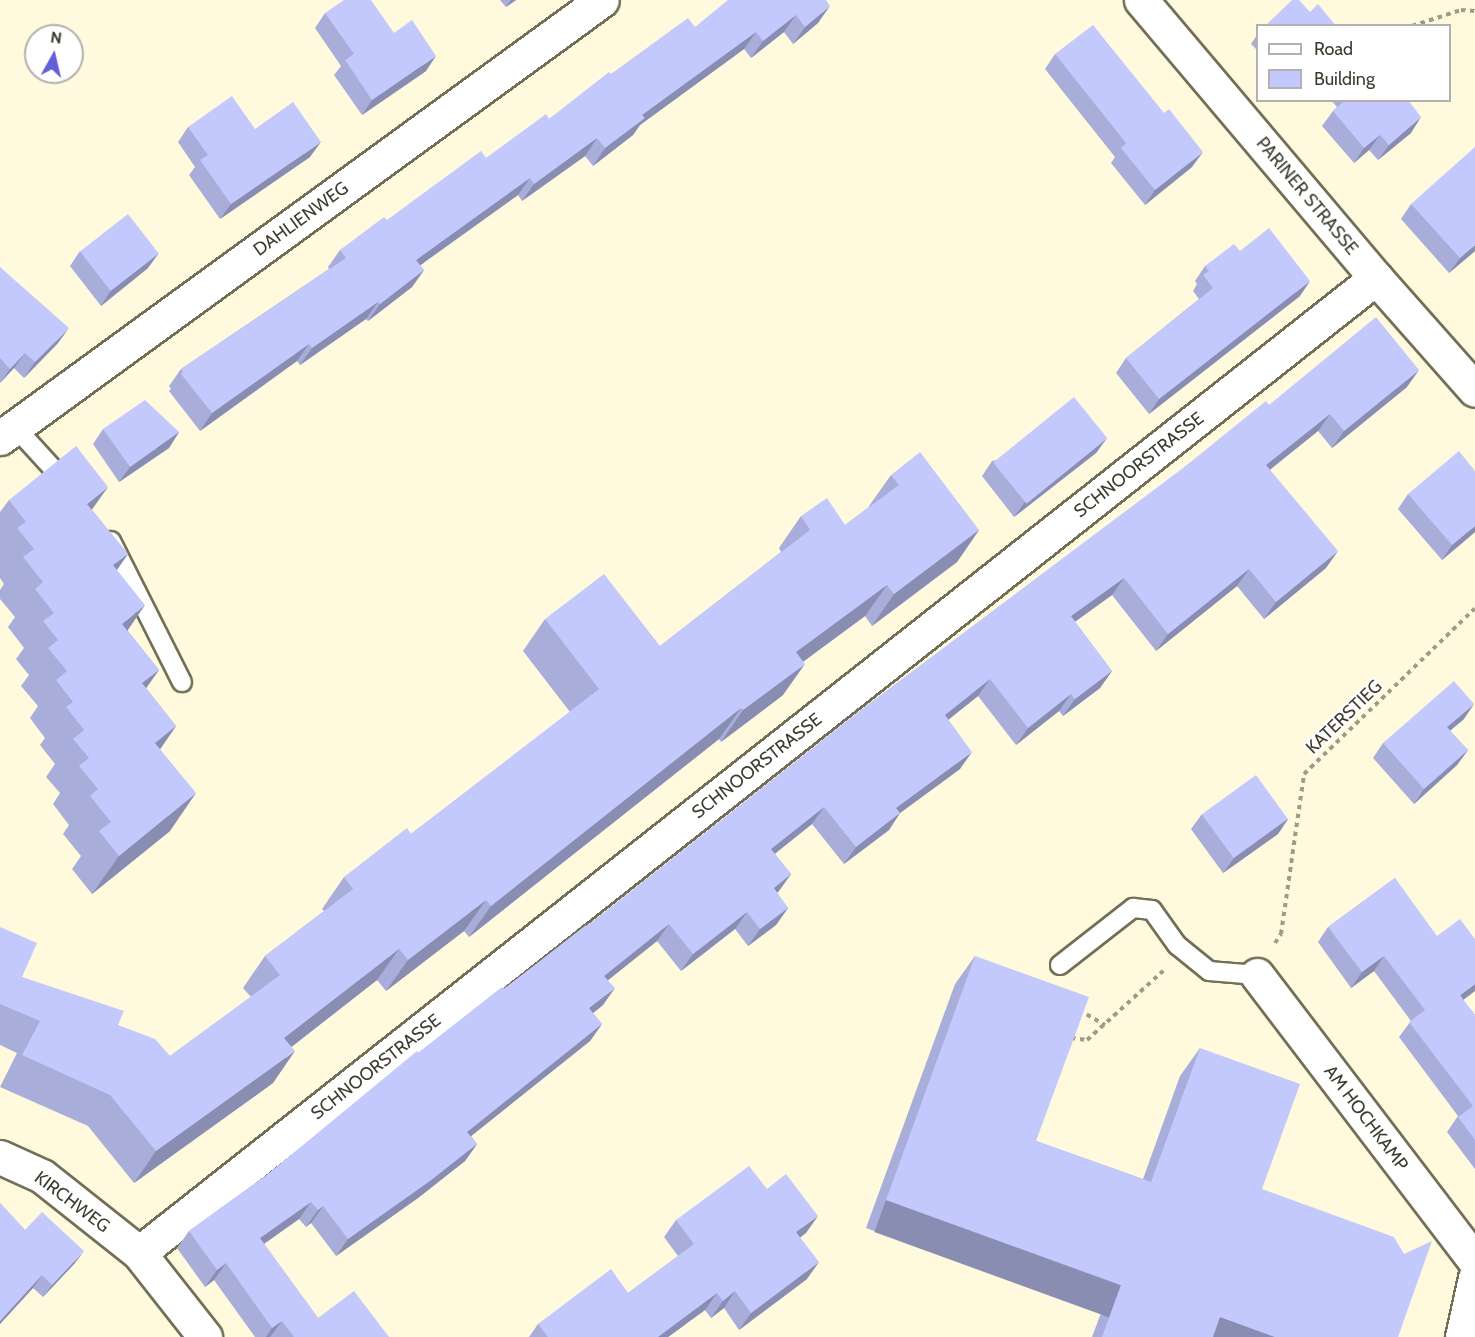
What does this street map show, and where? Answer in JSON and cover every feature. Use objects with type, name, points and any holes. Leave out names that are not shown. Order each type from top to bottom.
[{"type":"street","name":"DAHLIENWEG","points":[[8,432],[602,0]]},
{"type":"street","name":"PARINER STRASSE","points":[[1141,0],[1376,278],[1475,390]]},
{"type":"street","name":"SCHNOORSTRASSE","points":[[139,1253],[1376,278]]},
{"type":"street","name":"AM HOCHKAMP","points":[[1257,975],[1475,1261]]},
{"type":"street","name":"KIRCHWEG","points":[[0,1157],[42,1176],[139,1253]]},
{"type":"street","points":[[139,1253],[205,1337]]},
{"type":"street","points":[[1462,1337],[1475,1278]]},
{"type":"lane","points":[[8,432],[80,498]]},
{"type":"lane","points":[[102,526],[182,682]]},
{"type":"lane","points":[[1060,965],[1133,908],[1152,910],[1184,950],[1209,971],[1257,975]]},
{"type":"path","points":[[1418,24],[1461,10],[1475,11]]},
{"type":"path","name":"KATERSTIEG","points":[[1257,975],[1281,934],[1304,774],[1475,608]]},
{"type":"path","points":[[1065,1037],[1087,1040],[1184,950]]},
{"type":"building","points":[[344,0],[371,0],[394,33],[412,20],[436,56],[372,100],[345,60],[354,54],[325,13]]},
{"type":"building","points":[[728,0],[826,0],[830,6],[805,27],[796,15],[763,41],[756,32],[642,115],[645,118],[605,148],[597,138],[534,184],[530,178],[416,260],[424,270],[380,304],[378,302],[312,348],[309,344],[212,413],[181,374],[183,372],[181,369],[346,258],[340,250],[384,217],[387,220],[481,151],[486,158],[546,114],[549,119],[609,72],[611,74],[688,18],[695,27]]},
{"type":"building","points":[[1292,0],[1299,0],[1310,12],[1318,4],[1334,24],[1267,24]]},
{"type":"building","points":[[1093,25],[1164,113],[1169,109],[1203,152],[1155,190],[1121,148],[1126,143],[1055,54]]},
{"type":"building","points":[[232,96],[255,129],[293,102],[321,142],[231,204],[200,160],[208,155],[188,127]]},
{"type":"building","points":[[1343,102],[1410,102],[1421,117],[1389,145],[1380,135],[1364,148],[1333,111]]},
{"type":"building","points":[[1475,147],[1475,245],[1460,258],[1411,204]]},
{"type":"building","points":[[128,214],[159,253],[111,291],[80,252]]},
{"type":"building","points":[[1269,228],[1310,281],[1159,399],[1126,358],[1213,288],[1203,275],[1209,271],[1205,266],[1234,244],[1240,251]]},
{"type":"building","points":[[0,267],[69,328],[35,362],[25,353],[10,369],[0,358]]},
{"type":"building","points":[[1376,317],[1419,370],[1344,431],[1330,414],[1266,465],[1338,551],[1276,602],[1249,569],[1168,634],[1124,578],[1071,616],[1112,671],[1075,699],[1071,694],[1028,728],[990,679],[945,715],[972,752],[896,808],[900,813],[856,847],[824,807],[771,849],[791,874],[774,888],[788,908],[760,929],[747,912],[693,954],[669,924],[604,976],[615,988],[589,1008],[602,1024],[467,1132],[477,1144],[430,1181],[348,1239],[323,1206],[318,1210],[311,1202],[260,1238],[318,1318],[354,1291],[389,1337],[294,1337],[282,1321],[272,1328],[226,1263],[217,1270],[189,1231],[268,1174],[417,1051],[418,1053],[502,987],[504,989],[587,926],[862,709],[1183,468],[1266,401],[1269,405]]},
{"type":"building","points":[[1074,397],[1107,438],[1027,504],[993,462]]},
{"type":"building","points":[[145,400],[179,432],[130,467],[103,429]]},
{"type":"building","points":[[76,446],[108,487],[87,504],[128,554],[113,565],[145,605],[122,624],[159,670],[142,683],[176,726],[155,743],[196,793],[119,856],[99,831],[111,822],[90,796],[98,789],[79,766],[89,758],[73,739],[84,730],[66,707],[73,702],[56,680],[67,671],[48,648],[58,640],[43,621],[54,613],[35,589],[43,582],[23,557],[34,549],[17,528],[26,522],[9,500]]},
{"type":"building","points":[[1459,451],[1475,471],[1475,526],[1452,545],[1408,494]]},
{"type":"building","points":[[920,452],[979,530],[894,594],[887,585],[796,652],[805,664],[743,710],[741,708],[491,906],[486,900],[408,960],[399,949],[284,1038],[295,1051],[156,1151],[110,1095],[22,1055],[40,1021],[0,1004],[0,927],[37,943],[22,977],[124,1011],[118,1025],[155,1039],[170,1056],[280,975],[265,956],[353,889],[344,877],[407,828],[411,834],[599,689],[545,619],[604,574],[660,646],[810,530],[801,516],[827,498],[845,525],[899,485],[891,475]]},
{"type":"building","points":[[1454,681],[1474,704],[1447,727],[1468,750],[1424,789],[1383,743]]},
{"type":"building","points":[[1256,775],[1288,819],[1234,858],[1202,814]]},
{"type":"building","points":[[1395,878],[1437,936],[1460,919],[1475,939],[1475,984],[1460,995],[1475,1015],[1475,1140],[1458,1117],[1473,1106],[1409,1022],[1425,1010],[1384,956],[1362,972],[1328,927]]},
{"type":"building","points":[[975,956],[1089,997],[1036,1141],[1151,1182],[1200,1048],[1300,1084],[1262,1189],[1394,1237],[1404,1254],[1432,1241],[1398,1337],[1275,1337],[1220,1317],[1213,1337],[1102,1337],[1121,1285],[886,1200]]},
{"type":"building","points":[[749,1166],[767,1189],[786,1174],[818,1216],[796,1232],[819,1262],[751,1313],[735,1291],[723,1301],[717,1293],[658,1337],[548,1337],[538,1324],[611,1269],[628,1293],[694,1244],[676,1220]]},
{"type":"building","points":[[0,1203],[25,1230],[42,1212],[84,1251],[52,1285],[42,1275],[0,1321]]}]
